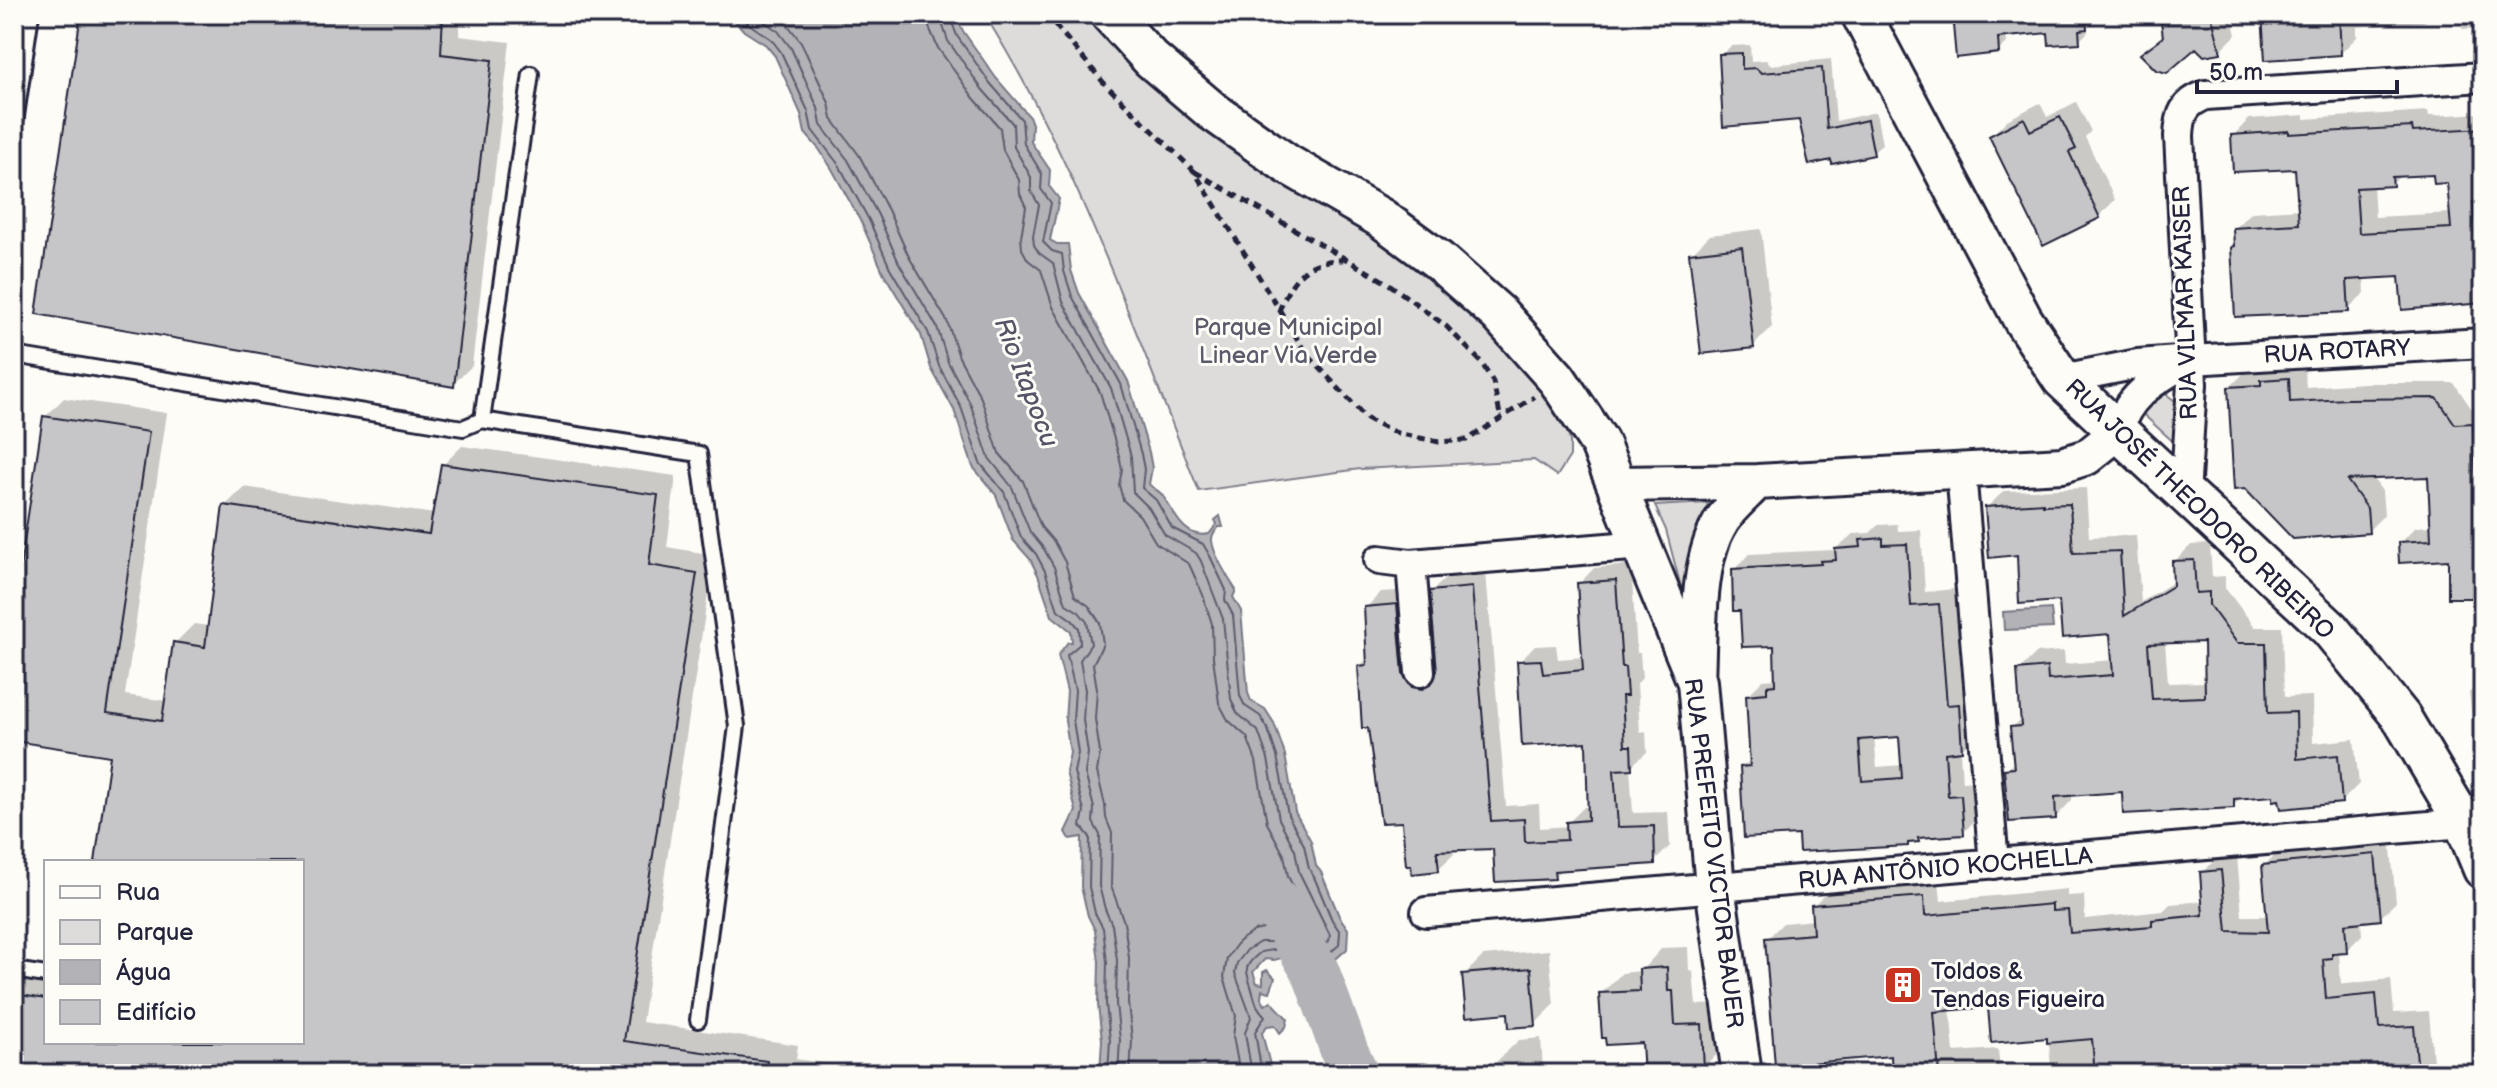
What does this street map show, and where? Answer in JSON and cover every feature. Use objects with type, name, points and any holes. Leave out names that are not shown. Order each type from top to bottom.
[{"type":"main road","name":"RUA PREFEITO VICTOR BAUER","points":[[1110,14],[1151,59],[1211,110],[1287,164],[1381,218],[1438,260],[1499,314],[1557,379],[1599,442],[1697,682],[1715,887],[1742,1074]]},
{"type":"main road","name":"RUA JOSÉ THEODORO RIBEIRO","points":[[1861,14],[2023,320],[2062,379],[2330,629],[2401,717],[2464,823],[2483,869]]},
{"type":"street","name":"RUA VILMAR KAISER","points":[[2185,496],[2192,384],[2179,136],[2183,110],[2193,100],[2206,95],[2483,77]]},
{"type":"street","name":"RUA ROTARY","points":[[2062,379],[2138,364],[2483,343]]},
{"type":"street","name":"RUA ROTARY","points":[[2118,432],[2126,408],[2153,382],[2191,360]]},
{"type":"street","points":[[1617,484],[1757,482],[2062,465],[2087,457],[2118,432]]},
{"type":"street","points":[[1961,471],[1994,864]]},
{"type":"street","points":[[1697,682],[1707,553],[1717,528],[1731,507],[1757,482]]},
{"type":"street","points":[[1379,560],[1411,564],[1643,545]]},
{"type":"street","points":[[1411,564],[1420,672]]},
{"type":"street","name":"RUA ANTÔNIO KOCHELLA","points":[[1426,912],[2464,823]]},
{"type":"lane","points":[[14,129],[31,14]]},
{"type":"lane","points":[[482,420],[531,74]]},
{"type":"lane","points":[[14,355],[463,428],[482,420],[699,454],[737,726],[698,1020]]},
{"type":"lane","points":[[14,970],[44,975]]},
{"type":"path","points":[[1046,14],[1104,83],[1194,171],[1389,284],[1446,326],[1481,362],[1493,382],[1501,419]]},
{"type":"path","points":[[1194,171],[1306,353],[1367,419],[1397,433],[1439,442],[1467,440],[1538,394]]},
{"type":"path","points":[[1279,312],[1287,290],[1302,271],[1323,260],[1344,260]]},
{"type":"green space","name":"Parque Municipal Linear Via Verde","points":[[984,14],[1088,14],[1426,270],[1484,324],[1549,398],[1565,424],[1570,441],[1570,456],[1557,476],[1534,460],[1360,469],[1199,491],[1076,187],[1048,128]]},
{"type":"green space","points":[[2166,394],[2179,404],[2179,447],[2134,406],[2145,397]]},
{"type":"green space","points":[[1708,503],[1699,531],[1689,588],[1682,591],[1666,530],[1655,506]]},
{"type":"water","points":[[729,14],[955,14],[963,31],[996,78],[1029,116],[1031,142],[1050,170],[1049,186],[1059,199],[1050,240],[1068,244],[1071,270],[1079,293],[1128,381],[1149,452],[1152,468],[1149,484],[1162,494],[1181,523],[1193,533],[1209,534],[1220,516],[1223,527],[1213,534],[1212,544],[1236,590],[1233,597],[1241,611],[1248,693],[1251,701],[1265,709],[1274,723],[1285,755],[1295,812],[1311,841],[1316,866],[1348,929],[1347,949],[1329,965],[1296,954],[1274,960],[1265,959],[1253,972],[1257,983],[1263,984],[1263,972],[1267,970],[1275,978],[1270,992],[1262,990],[1261,998],[1265,1005],[1271,1001],[1288,1019],[1280,1033],[1275,1025],[1267,1026],[1262,1033],[1270,1065],[1269,1074],[1100,1074],[1099,962],[1095,930],[1081,887],[1082,837],[1070,839],[1066,832],[1076,811],[1066,772],[1070,753],[1065,721],[1067,691],[1058,655],[1068,642],[1072,642],[1071,631],[1052,616],[1030,559],[1013,540],[996,495],[973,467],[954,410],[931,368],[921,335],[883,272],[862,224],[832,169],[805,133],[801,114],[775,56],[766,45],[744,31]]},
{"type":"water","points":[[2051,609],[2053,628],[2004,630],[2003,612]]},
{"type":"building","points":[[81,14],[443,14],[441,54],[492,60],[454,387],[36,314]]},
{"type":"building","points":[[1952,14],[2086,14],[2087,29],[2079,30],[2080,43],[2049,45],[2048,33],[1998,38],[1999,53],[1956,58]]},
{"type":"building","points":[[2160,14],[2211,14],[2221,53],[2204,56],[2196,48],[2167,73],[2156,70],[2140,54],[2163,37]]},
{"type":"building","points":[[2262,14],[2339,14],[2341,55],[2265,60]]},
{"type":"building","points":[[1742,53],[1742,69],[1756,68],[1761,73],[1822,68],[1827,129],[1867,120],[1874,155],[1832,164],[1831,160],[1809,165],[1799,120],[1723,127],[1719,54]]},
{"type":"building","points":[[2060,117],[2076,149],[2069,152],[2100,218],[2043,246],[1989,136],[2024,118],[2030,131]]},
{"type":"building","points":[[2412,127],[2413,132],[2483,128],[2483,201],[2473,202],[2477,254],[2483,254],[2483,303],[2402,310],[2399,277],[2347,280],[2349,312],[2235,317],[2231,247],[2234,246],[2233,228],[2299,224],[2295,169],[2233,172],[2231,135],[2289,131],[2289,134]],"holes":[[[2433,175],[2434,184],[2447,183],[2451,228],[2359,233],[2356,188],[2393,186],[2392,177]]]},
{"type":"building","points":[[1742,247],[1754,348],[1701,354],[1689,253]]},
{"type":"building","points":[[2289,378],[2290,402],[2437,398],[2455,424],[2473,423],[2479,532],[2483,531],[2483,598],[2448,598],[2448,560],[2399,563],[2398,542],[2431,540],[2428,477],[2347,480],[2367,508],[2369,533],[2293,539],[2245,489],[2234,490],[2228,387],[2261,385],[2261,380]]},
{"type":"building","points":[[43,416],[149,432],[107,713],[162,721],[173,642],[205,647],[223,505],[429,534],[441,464],[658,495],[649,565],[697,573],[624,1041],[767,1061],[766,1074],[14,1074],[14,994],[44,999],[44,1044],[304,1044],[304,860],[95,860],[110,756],[14,741],[14,608]]},
{"type":"building","points":[[2070,504],[2073,553],[2120,551],[2124,616],[2173,586],[2172,561],[2194,560],[2196,593],[2209,592],[2209,605],[2237,643],[2266,643],[2268,713],[2296,712],[2297,759],[2338,755],[2342,803],[2281,809],[2279,800],[2273,801],[2273,796],[2234,799],[2234,808],[2123,814],[2122,792],[2055,797],[2056,819],[2009,822],[2004,769],[2014,768],[2010,727],[2021,726],[2017,670],[2047,667],[2048,680],[2113,675],[2110,634],[2062,638],[2059,601],[2019,604],[2017,555],[1989,558],[1985,507]],"holes":[[[2204,642],[2205,697],[2152,699],[2148,644]]]},
{"type":"building","points":[[1883,538],[1883,545],[1907,544],[1911,606],[1939,604],[1947,705],[1959,704],[1962,751],[1945,753],[1948,796],[1961,795],[1964,835],[1918,838],[1919,842],[1908,843],[1908,846],[1799,852],[1798,835],[1744,838],[1740,767],[1750,766],[1746,695],[1767,693],[1767,686],[1775,685],[1774,646],[1742,647],[1740,611],[1733,611],[1732,569],[1821,564],[1820,561],[1836,560],[1835,549],[1861,547],[1860,540]],"holes":[[[1899,737],[1902,778],[1862,781],[1859,740]]]},
{"type":"building","points":[[1616,580],[1627,696],[1622,696],[1625,746],[1631,746],[1632,769],[1614,770],[1618,827],[1654,826],[1655,864],[1554,871],[1555,879],[1495,882],[1493,849],[1437,851],[1439,871],[1412,874],[1411,865],[1406,865],[1402,822],[1381,823],[1368,728],[1362,728],[1358,666],[1367,665],[1364,607],[1397,604],[1403,674],[1412,687],[1422,689],[1430,685],[1437,671],[1430,591],[1472,587],[1491,821],[1524,819],[1525,842],[1567,840],[1566,822],[1588,820],[1586,742],[1522,746],[1517,661],[1541,660],[1543,674],[1583,670],[1577,583]]},
{"type":"building","points":[[2375,854],[2381,920],[2345,924],[2347,953],[2332,954],[2332,958],[2323,959],[2326,999],[2376,994],[2379,1028],[2414,1026],[2418,1074],[2095,1074],[2092,1039],[2047,1043],[2047,1038],[1991,1043],[1988,1007],[1934,1012],[1939,1074],[1892,1074],[1891,1056],[1775,1066],[1765,938],[1813,934],[1811,905],[1924,896],[1925,916],[2052,904],[2052,911],[2068,910],[2070,933],[2152,926],[2152,920],[2203,915],[2200,872],[2221,870],[2227,931],[2268,932],[2262,865]]},
{"type":"building","points":[[1667,967],[1668,991],[1673,991],[1675,1025],[1702,1024],[1704,1071],[1644,1074],[1642,1043],[1606,1045],[1605,1038],[1602,1038],[1599,993],[1640,991],[1639,969]]},
{"type":"building","points":[[1531,968],[1536,1026],[1509,1028],[1508,1013],[1466,1017],[1462,974]]},
{"type":"waterway","name":"Rio Itapocu","points":[[1275,901],[1316,973],[1355,1074]]},
{"type":"place","name":"Toldos & Tendas Figueira","points":[[1903,985]]}]
